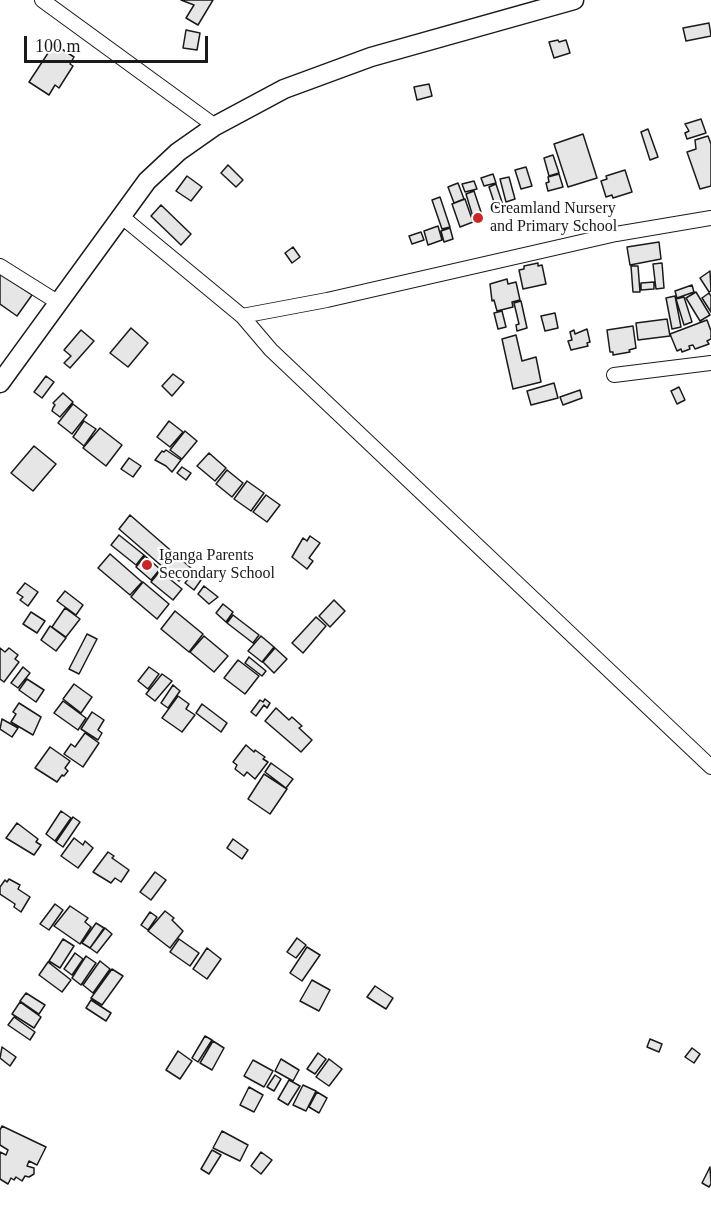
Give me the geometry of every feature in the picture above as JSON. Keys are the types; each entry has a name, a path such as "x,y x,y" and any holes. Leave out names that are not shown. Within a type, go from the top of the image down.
{"main road":[{"path":"0,383 147,181 178,152 215,126 284,89 371,57 538,5 573,0"}],"street":[{"path":"42,0 215,126"},
{"path":"121,216 242,316 271,350 711,766"},
{"path":"242,316 327,300 616,234 711,218"},
{"path":"0,266 59,303"},
{"path":"614,375 711,363"}],"building":[{"path":"181,0 213,0 198,25 186,18 194,5"},
{"path":"709,23 711,36 686,41 683,28"},
{"path":"186,30 200,33 197,50 183,48"},
{"path":"558,40 559,42 566,40 570,53 554,58 549,42"},
{"path":"54,44 74,57 70,64 73,66 59,88 55,85 49,95 29,82"},
{"path":"429,84 432,96 417,100 414,87"},
{"path":"701,119 706,133 687,139 685,133 689,131 685,124"},
{"path":"648,129 658,157 650,160 641,132"},
{"path":"583,134 597,178 568,187 554,144"},
{"path":"708,136 711,144 711,186 700,189 687,152 696,149 695,140"},
{"path":"553,155 559,173 549,176 544,158"},
{"path":"228,165 243,180 236,187 221,173"},
{"path":"526,167 532,186 521,189 515,170"},
{"path":"625,170 632,192 613,198 612,195 606,197 601,181 607,179 606,176"},
{"path":"493,174 496,183 484,186 481,178"},
{"path":"559,174 563,187 548,191 546,183 549,182 548,177"},
{"path":"187,176 202,187 191,201 176,191"},
{"path":"509,177 515,199 506,202 500,179"},
{"path":"474,181 477,189 465,192 462,184"},
{"path":"458,183 464,199 454,203 448,187"},
{"path":"496,184 503,205 496,208 489,187"},
{"path":"474,191 482,215 473,217 466,194"},
{"path":"440,197 450,227 442,229 432,200"},
{"path":"465,199 473,222 460,227 452,204"},
{"path":"161,205 191,234 181,245 151,216"},
{"path":"438,226 442,240 428,245 424,231"},
{"path":"450,228 453,239 444,242 441,231"},
{"path":"421,232 424,240 412,244 409,236"},
{"path":"659,242 661,259 630,265 627,247"},
{"path":"293,247 300,257 292,263 285,253"},
{"path":"538,263 538,266 542,265 546,284 523,289 519,270 524,269 524,266"},
{"path":"662,263 664,288 656,289 653,264"},
{"path":"631,266 638,266 640,292 633,292"},
{"path":"710,271 711,291 709,292 700,278"},
{"path":"0,273 32,295 17,316 0,304"},
{"path":"507,279 508,284 516,282 520,300 512,302 513,307 497,311 494,300 492,301 490,284"},
{"path":"654,282 654,289 641,290 641,283"},
{"path":"692,285 694,292 677,298 675,291"},
{"path":"696,292 710,315 700,321 686,298"},
{"path":"709,293 711,296 711,312 702,298"},
{"path":"675,296 681,327 672,329 666,298"},
{"path":"684,297 692,322 684,325 676,299"},
{"path":"521,301 527,328 517,331 516,325 519,324 514,303"},
{"path":"502,311 506,327 498,329 494,313"},
{"path":"555,313 558,328 545,331 541,316"},
{"path":"667,319 670,336 638,340 636,323"},
{"path":"707,320 711,331 711,339 707,341 709,344 695,349 693,345 682,352 681,349 677,351 670,334"},
{"path":"633,326 636,348 629,350 630,352 613,355 613,352 610,352 607,330"},
{"path":"131,328 148,343 128,367 110,353"},
{"path":"587,329 590,342 587,343 588,346 571,350 568,341 572,340 570,332 574,330 575,334"},
{"path":"81,330 94,341 70,368 64,363 71,356 64,350"},
{"path":"516,335 522,361 536,357 541,382 513,389 502,339"},
{"path":"173,374 184,382 172,396 162,386"},
{"path":"46,376 54,382 42,398 34,392"},
{"path":"554,383 558,398 531,405 527,391"},
{"path":"679,387 685,400 677,404 671,391"},
{"path":"580,390 582,398 563,405 560,397"},
{"path":"63,393 73,402 60,417 52,411 55,405 53,403"},
{"path":"73,404 87,415 72,434 58,423"},
{"path":"84,421 96,429 84,446 73,437"},
{"path":"169,421 183,432 170,447 157,437"},
{"path":"100,428 122,445 106,466 83,448"},
{"path":"185,431 197,441 182,459 170,450"},
{"path":"34,446 56,464 33,491 11,473"},
{"path":"166,450 181,460 172,472 155,460 162,451"},
{"path":"209,453 226,468 215,481 197,466"},
{"path":"129,458 141,466 133,477 121,469"},
{"path":"182,467 191,473 186,480 177,473"},
{"path":"227,470 243,483 232,497 216,484"},
{"path":"247,481 264,493 251,511 234,499"},
{"path":"266,495 280,505 267,522 253,512"},
{"path":"130,515 191,568 179,581 119,529"},
{"path":"119,535 144,555 136,565 111,545"},
{"path":"310,536 320,543 309,558 313,561 307,569 292,557 303,538 307,541"},
{"path":"110,554 142,582 130,595 98,568"},
{"path":"145,556 160,569 151,580 136,567"},
{"path":"160,571 182,589 173,600 151,582"},
{"path":"192,574 201,580 194,590 185,583"},
{"path":"143,582 169,604 157,619 131,597"},
{"path":"25,583 38,592 28,606 20,600 23,597 17,593"},
{"path":"204,586 218,597 209,604 198,594"},
{"path":"65,591 83,605 76,615 57,601"},
{"path":"334,600 345,611 330,627 319,616"},
{"path":"223,604 233,612 226,622 216,613"},
{"path":"65,608 80,619 66,637 52,627"},
{"path":"175,611 203,634 189,652 161,629"},
{"path":"31,612 45,621 37,633 23,624"},
{"path":"233,615 259,635 253,643 227,623"},
{"path":"316,617 326,626 303,653 292,643"},
{"path":"50,626 66,638 56,651 41,640"},
{"path":"87,634 97,639 79,674 69,669"},
{"path":"204,636 228,656 214,672 190,652"},
{"path":"261,636 274,647 262,662 248,651"},
{"path":"0,648 5,652 9,648 18,655 15,659 19,662 4,682 0,679"},
{"path":"275,648 287,659 274,673 263,662"},
{"path":"249,657 266,671 262,676 245,663"},
{"path":"238,660 259,676 245,694 224,678"},
{"path":"23,667 30,673 18,688 11,683"},
{"path":"149,667 159,674 148,689 138,681"},
{"path":"162,674 172,681 155,701 146,694"},
{"path":"27,679 44,690 36,702 19,690"},
{"path":"74,684 92,697 81,713 63,699"},
{"path":"173,685 180,691 168,708 161,703"},
{"path":"178,696 189,704 186,709 195,715 182,732 162,718"},
{"path":"265,699 270,703 267,708 264,705 256,716 251,712 260,700 263,702"},
{"path":"63,701 86,718 78,730 54,713"},
{"path":"19,703 41,717 33,735 11,722 16,714 13,712"},
{"path":"202,704 227,723 221,732 196,713"},
{"path":"276,708 289,720 292,717 302,726 299,728 312,740 301,752 265,721"},
{"path":"92,712 104,720 98,730 102,733 98,740 81,729"},
{"path":"2,719 18,728 12,737 0,729"},
{"path":"85,733 99,743 83,767 64,754 71,744 75,747"},
{"path":"246,745 265,757 263,759 268,762 255,779 247,772 244,776 235,769 237,765 233,762"},
{"path":"50,747 70,761 65,768 68,771 57,782 35,768"},
{"path":"271,763 293,779 286,788 265,772"},
{"path":"264,774 287,789 270,814 248,799"},
{"path":"61,811 71,818 55,841 46,834"},
{"path":"73,817 80,822 63,847 56,842"},
{"path":"17,823 38,839 36,842 41,845 34,855 6,838"},
{"path":"74,838 83,845 85,841 93,848 78,868 61,856"},
{"path":"233,839 248,850 242,859 227,848"},
{"path":"108,852 114,856 112,858 129,870 121,882 115,878 111,883 93,872"},
{"path":"155,872 166,880 151,900 140,892"},
{"path":"9,879 20,885 18,889 30,897 21,912 14,907 15,904 0,894 0,887 5,880 7,882"},
{"path":"55,904 63,910 49,930 40,924"},
{"path":"70,906 88,918 85,922 91,927 80,944 54,926"},
{"path":"165,911 174,918 172,920 183,931 170,948 148,931"},
{"path":"150,912 157,917 148,930 141,925"},
{"path":"96,923 104,928 90,948 82,943"},
{"path":"105,928 112,934 97,953 90,948"},
{"path":"297,938 306,945 296,958 287,952"},
{"path":"63,939 74,946 60,968 49,961"},
{"path":"179,939 199,953 190,966 170,952"},
{"path":"307,947 320,955 302,981 290,973"},
{"path":"207,948 221,959 207,979 193,969"},
{"path":"75,953 83,959 72,975 64,969"},
{"path":"86,956 96,963 81,985 72,978"},
{"path":"100,961 110,969 93,993 83,985"},
{"path":"48,962 71,980 62,992 39,975"},
{"path":"112,969 123,976 102,1005 91,998"},
{"path":"312,980 330,990 319,1011 300,1001"},
{"path":"375,986 393,998 386,1009 367,997"},
{"path":"26,993 45,1005 39,1014 20,1001"},
{"path":"91,1000 111,1013 106,1021 86,1008"},
{"path":"20,1002 41,1017 34,1028 12,1014"},
{"path":"14,1017 35,1032 30,1040 8,1025"},
{"path":"205,1036 212,1040 198,1062 192,1058"},
{"path":"650,1039 662,1044 659,1052 647,1047"},
{"path":"213,1041 224,1048 212,1070 200,1063"},
{"path":"2,1047 16,1057 10,1066 0,1058"},
{"path":"692,1048 700,1054 694,1063 685,1057"},
{"path":"178,1051 192,1061 180,1079 166,1070"},
{"path":"318,1053 326,1059 315,1074 307,1069"},
{"path":"281,1059 299,1070 293,1081 275,1071"},
{"path":"329,1059 342,1069 329,1086 316,1077"},
{"path":"253,1060 273,1071 264,1087 244,1076"},
{"path":"275,1075 281,1079 274,1091 267,1087"},
{"path":"289,1080 300,1086 288,1105 278,1099"},
{"path":"303,1085 316,1091 306,1111 293,1105"},
{"path":"249,1087 263,1095 254,1112 240,1105"},
{"path":"317,1092 327,1098 319,1113 309,1107"},
{"path":"2,1126 46,1147 37,1165 29,1161 27,1166 34,1168 34,1174 29,1177 25,1176 22,1181 16,1177 14,1180 11,1178 8,1184 0,1179 0,1152 6,1155 8,1150 0,1145"},
{"path":"222,1131 248,1145 240,1161 213,1148"},
{"path":"212,1150 221,1155 209,1174 201,1169"},
{"path":"261,1152 272,1160 261,1174 251,1166"},
{"path":"710,1167 711,1184 709,1187 702,1183"}],"place":[{"name":"Creamland Nursery and Primary School","path":"478,218"},
{"name":"Iganga Parents Secondary School","path":"147,565"}]}
